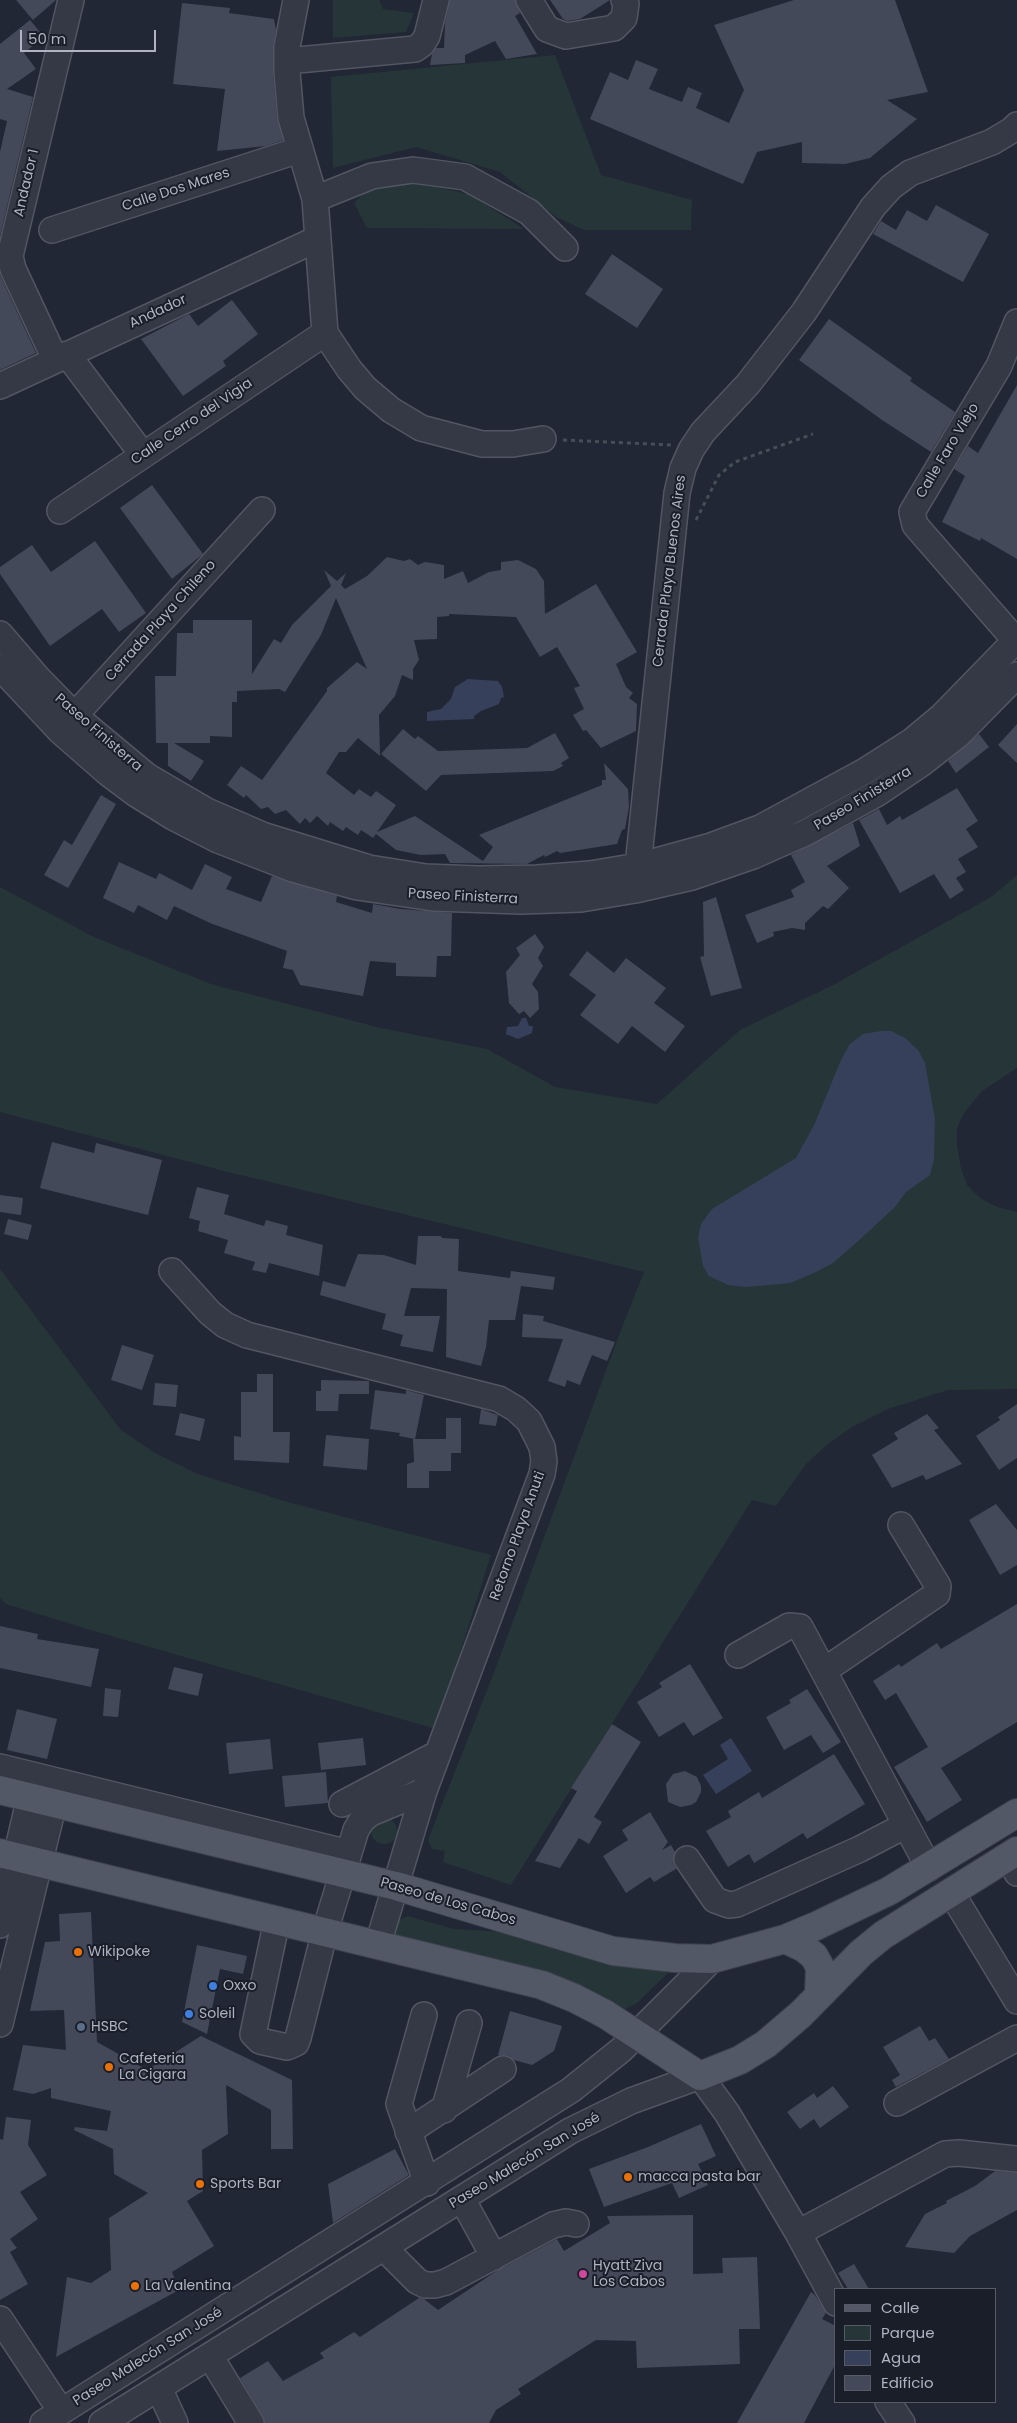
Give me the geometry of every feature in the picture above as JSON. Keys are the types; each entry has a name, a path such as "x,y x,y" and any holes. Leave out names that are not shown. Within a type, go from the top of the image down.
{"main road":[{"name":"Paseo de Los Cabos","path":"0,1790 346,1863 396,1886 613,1950 667,1957 712,1959 785,1939 889,1891 929,1868"},
{"path":"929,1868 1017,1813"},
{"path":"18,1858 542,1985 574,1998 638,2034 700,2076"},
{"name":"Paseo Malecón San José","path":"700,2076 740,2060 766,2044 801,2014 861,1953 884,1935 951,1892 1014,1860"},
{"path":"785,1939 804,1948 814,1956 820,1967 820,1994"}],"street":[{"name":"Andador 1","path":"71,0 10,256 13,269 61,356 143,455"},
{"path":"287,61 415,49 422,44 427,36 436,0"},
{"path":"529,0 547,29 566,36 614,28 624,18 626,4 624,0"},
{"path":"289,2 287,61 291,118 314,199 325,333 349,370 365,388 391,410 421,428 482,444 513,444 543,439"},
{"name":"Cerrada Playa Buenos Aires","path":"638,866 677,493 683,468 694,445 773,353 804,312 874,207 891,187 910,173 992,142 1017,125"},
{"name":"Calle Dos Mares","path":"52,230 299,150"},
{"path":"314,199 372,176 413,170 465,177 529,212 565,248"},
{"name":"Andador","path":"0,386 61,356 317,239"},
{"name":"Calle Faro Viejo","path":"1016,640 915,525 912,512 999,366 1017,322"},
{"name":"Calle Cerro del Vigia","path":"60,511 325,333"},
{"name":"Cerrada Playa Chileno","path":"67,724 262,510"},
{"name":"Paseo Finisterra","path":"0,634 36,677 67,724"},
{"name":"Paseo Finisterra","path":"141,785 265,836 369,868 426,877 508,879 590,874 638,866 711,846 760,828 865,771 912,741 942,716 1016,640"},
{"name":"Paseo Finisterra","path":"0,667 141,785 173,816 227,844 293,869 357,887 433,898 521,901 581,899 635,890 692,877 753,856 805,833 878,793 958,735 1017,675"},
{"path":"942,716 958,735"},
{"name":"Retorno Playa Anuti","path":"172,1271 210,1314 225,1325 247,1334 499,1400 516,1409 529,1421 536,1434 544,1461 542,1474 424,1791 378,1944"},
{"path":"825,1670 938,1594 938,1586 901,1524"},
{"path":"738,1655 789,1626 800,1627 825,1670 929,1868"},
{"path":"342,1804 438,1754"},
{"path":"0,1767 346,1863"},
{"path":"277,1920 253,2034 260,2041 280,2046 292,2046 298,2038 325,1931 356,1830 362,1820 383,1806 424,1791"},
{"path":"0,1926 18,1858 42,1800"},
{"path":"687,1859 715,1900 729,1905 737,1904 860,1849 906,1825"},
{"path":"2,2008 18,1858"},
{"path":"951,1892 1017,2001"},
{"name":"Paseo Malecón San José","path":"51,2419 427,2183 571,2090 596,2072 638,2034 712,1959"},
{"path":"424,2016 399,2099 400,2109 427,2183"},
{"path":"444,2110 469,2023"},
{"path":"897,2103 1017,2038"},
{"path":"408,2132 444,2110 503,2069"},
{"path":"700,2076 727,2113 798,2232 834,2299"},
{"name":"Paseo Malecón San José","path":"102,2423 570,2131 631,2101 700,2076"},
{"path":"798,2232 945,2154 959,2153 1017,2159"},
{"path":"462,2199 494,2257"},
{"path":"384,2248 417,2281 425,2285 435,2286 446,2282 558,2222 576,2224"},
{"path":"0,2319 51,2419"},
{"path":"210,2356 250,2423"},
{"path":"159,2388 175,2423"},
{"path":"889,2403 902,2423"}],"path":[{"path":"672,538 695,523 719,475 736,462 813,434"},
{"path":"543,439 694,445"}],"green space":[{"path":"333,0 379,0 383,9 414,13 406,32 333,38"},
{"path":"555,55 601,175 692,200 691,230 584,230 558,218 500,172 416,147 333,168 331,77"},
{"path":"407,181 469,194 524,229 367,228 354,203 371,186"},
{"path":"1017,875 1017,1068 982,1091 964,1113 957,1128 957,1146 961,1168 967,1185 980,1198 997,1207 1017,1212 1017,1389 948,1390 888,1409 852,1427 829,1443 806,1464 776,1506 752,1500 511,1885 443,1862 445,1851 432,1849 428,1840 493,1675 644,1272 224,1171 0,1112 0,887 94,937 211,984 381,1028 487,1049 555,1087 657,1104 740,1030 833,985 991,897"},
{"path":"0,1269 121,1430 155,1453 198,1474 291,1503 491,1555 436,1729 87,1629 6,1604 0,1598"},
{"path":"384,1818 393,1822 397,1831 393,1840 384,1844 375,1840 371,1831 375,1822"},
{"path":"408,1916 454,1929 505,1932 662,1969 668,1973 637,2003 625,2009 607,1998 584,1988 398,1941 391,1932 392,1923"}],"water":[{"path":"468,679 498,681 502,687 504,697 501,698 499,704 481,711 474,716 474,719 427,721 427,712 441,709 451,699 455,687"},
{"path":"522,1018 526,1018 529,1026 533,1026 532,1033 518,1039 506,1034 507,1027 518,1026"},
{"path":"891,1031 905,1038 918,1050 925,1063 935,1119 934,1159 930,1175 906,1192 895,1207 833,1263 816,1272 790,1283 746,1287 728,1285 709,1276 703,1266 698,1237 701,1224 712,1209 796,1158 815,1123 841,1060 850,1044 863,1034"},
{"path":"731,1738 752,1771 716,1794 703,1775 728,1759 720,1745"}],"building":[{"path":"16,0 56,0 33,20"},
{"path":"450,0 515,0 520,13 515,16 537,54 506,59 495,41 465,55 465,63 430,65 432,54 436,48 444,48 445,23"},
{"path":"550,0 610,0 580,19 567,21 563,19"},
{"path":"794,0 895,0 928,92 887,100 917,119 870,158 845,164 802,163 802,142 757,152 743,184 590,119 610,72 628,80 636,60 658,69 649,89 682,102 688,87 702,93 696,108 729,123 744,90 714,25"},
{"path":"182,3 230,8 229,13 274,19 276,30 273,47 273,73 277,119 283,140 266,146 217,151 225,89 173,84"},
{"path":"30,20 44,37 24,53 36,69 7,89 33,97 0,236 0,152 7,121 0,119 0,44"},
{"path":"936,205 989,234 963,282 873,234 881,221 896,230 907,210 927,221"},
{"path":"612,254 663,289 637,328 585,294"},
{"path":"0,275 36,353 0,370"},
{"path":"232,300 258,334 223,361 226,366 183,396 141,339 189,314 198,326"},
{"path":"829,319 912,378 910,381 955,412 931,452 882,420 799,360"},
{"path":"1017,385 1017,559 981,538 980,541 942,522 965,476 954,469 968,446 978,453"},
{"path":"152,485 203,554 172,579 120,508"},
{"path":"95,541 146,613 119,632 102,609 50,646 0,574 0,567 32,545 51,572"},
{"path":"387,557 404,561 410,559 418,565 425,562 444,565 444,579 463,571 468,583 489,572 501,570 501,562 518,560 536,569 544,581 545,614 596,584 637,652 616,664 626,687 633,693 629,698 637,704 636,731 601,748 586,730 583,731 573,715 584,709 574,688 580,686 557,647 540,657 516,617 449,614 449,616 437,617 437,639 414,640 419,660 413,669 413,680 402,675 395,696 379,715 380,756 358,738 346,752 339,752 326,773 354,795 359,789 371,797 376,791 396,805 377,832 415,816 483,861 493,847 479,835 602,785 602,780 606,780 604,763 628,789 629,807 625,829 622,830 617,844 560,853 557,851 527,864 450,863 445,854 421,855 396,850 376,834 373,838 361,830 358,835 346,827 343,831 330,822 328,826 317,816 310,823 305,818 300,824 286,810 275,814 268,807 261,809 246,795 244,798 227,785 241,766 262,780 327,691 327,688 357,662 367,669 336,598 321,635 285,692 279,689 237,691 237,702 232,702 232,737 210,736 210,743 174,743 204,761 191,781 168,766 168,743 156,743 155,676 176,676 177,633 193,633 193,620 252,620 252,674 274,639 281,643 292,625 331,586 324,570 337,581 346,573 341,585 345,589 367,576"},
{"path":"1017,724 1017,763 998,745"},
{"path":"403,729 415,739 418,736 438,751 527,748 555,733 569,758 561,763 563,766 553,771 441,775 426,791 381,754"},
{"path":"979,734 989,747 956,773 948,761"},
{"path":"957,788 978,821 966,829 978,847 958,859 966,872 956,878 964,890 950,899 934,874 900,893 859,820 879,809 887,825 900,816 902,820"},
{"path":"101,795 116,804 68,888 44,875 64,840 72,845"},
{"path":"853,823 860,846 827,866 849,888 828,909 823,906 805,923 805,930 792,928 773,932 774,936 757,943 745,915 794,897 791,890 805,882 791,855"},
{"path":"119,862 156,879 159,873 192,890 205,864 232,877 226,889 261,902 272,876 337,896 336,902 372,913 373,904 401,909 452,913 451,956 437,956 436,977 396,976 396,963 370,961 363,996 300,985 293,970 283,968 287,951 210,923 174,906 167,920 138,905 134,913 103,898"},
{"path":"716,897 742,988 711,996 700,957 704,956 703,902"},
{"path":"535,934 544,947 538,958 543,966 532,984 538,992 539,1009 530,1018 524,1011 519,1014 509,1003 506,972 520,955 516,948"},
{"path":"587,951 614,973 626,958 666,988 654,1003 685,1026 665,1052 632,1026 618,1044 580,1015 596,995 569,975"},
{"path":"52,1142 94,1153 96,1143 162,1160 148,1215 40,1188"},
{"path":"197,1187 229,1195 224,1214 264,1226 266,1220 288,1226 286,1235 323,1245 319,1276 269,1263 266,1273 252,1270 255,1262 224,1253 228,1240 198,1231 200,1221 189,1218"},
{"path":"0,1195 23,1198 21,1215 0,1212"},
{"path":"8,1219 32,1225 28,1240 4,1234"},
{"path":"418,1236 441,1236 442,1238 459,1239 458,1271 510,1278 511,1271 555,1277 553,1290 521,1286 515,1320 489,1320 486,1347 481,1366 446,1357 447,1289 411,1288 404,1316 440,1316 433,1352 400,1346 403,1335 382,1329 386,1314 320,1295 323,1281 345,1287 358,1254 384,1255 416,1265"},
{"path":"523,1314 544,1316 543,1321 615,1342 607,1361 592,1355 580,1385 567,1380 565,1387 548,1381 563,1339 522,1337"},
{"path":"122,1345 154,1355 142,1390 111,1380"},
{"path":"257,1374 273,1374 273,1432 290,1432 289,1463 234,1460 234,1436 241,1437 241,1392 257,1392"},
{"path":"321,1380 369,1381 369,1394 339,1394 338,1411 316,1411 316,1391 321,1391"},
{"path":"155,1383 178,1385 176,1407 153,1405"},
{"path":"375,1390 406,1394 406,1390 424,1395 415,1439 399,1436 400,1433 370,1429"},
{"path":"1017,1404 1017,1458 999,1470 976,1436 1000,1420 998,1417"},
{"path":"481,1409 498,1415 496,1426 479,1424"},
{"path":"180,1413 205,1419 200,1441 175,1435"},
{"path":"927,1414 939,1428 934,1430 962,1464 926,1480 923,1475 892,1488 872,1455 898,1439 894,1433"},
{"path":"446,1418 461,1418 461,1453 451,1453 451,1471 429,1471 429,1488 407,1488 407,1464 414,1462 413,1439 446,1439"},
{"path":"326,1435 369,1439 367,1470 323,1466"},
{"path":"996,1504 1017,1530 1017,1565 1000,1575 969,1520"},
{"path":"1017,1604 1017,1722 941,1768 962,1800 927,1822 894,1767 928,1747 896,1693 885,1700 873,1681 899,1664 901,1667 937,1643 941,1649"},
{"path":"0,1626 38,1634 37,1639 99,1649 91,1687 0,1668"},
{"path":"690,1664 723,1718 693,1736 684,1722 659,1737 637,1702 662,1687 659,1683"},
{"path":"174,1667 203,1674 198,1696 168,1689"},
{"path":"105,1688 121,1690 118,1717 103,1716"},
{"path":"807,1689 841,1742 823,1753 811,1735 784,1750 766,1717 791,1703 789,1700"},
{"path":"17,1709 57,1719 47,1759 7,1750"},
{"path":"612,1724 641,1742 594,1817 602,1822 589,1844 579,1838 560,1868 535,1861 577,1791 571,1788"},
{"path":"363,1738 366,1765 321,1770 318,1743"},
{"path":"270,1739 273,1769 229,1774 226,1743"},
{"path":"834,1754 865,1804 807,1839 803,1833 754,1863 749,1854 728,1867 706,1831 731,1817 728,1811 759,1792 762,1798"},
{"path":"685,1771 697,1777 701,1786 701,1792 696,1802 680,1807 668,1802 666,1784 673,1774"},
{"path":"326,1772 328,1803 285,1807 282,1776"},
{"path":"650,1812 668,1842 662,1850 671,1845 675,1852 673,1861 676,1869 654,1882 650,1877 626,1893 603,1856 628,1840 622,1830"},
{"path":"91,1912 97,2042 147,2070 201,2036 292,2080 293,2149 271,2149 271,2110 226,2085 228,2134 202,2150 203,2191 187,2201 214,2246 172,2272 179,2290 56,2357 67,2277 91,2283 111,2270 109,2218 148,2193 114,2174 113,2149 74,2130 75,2127 107,2131 111,2111 51,2098 51,2088 33,2094 13,2090 23,2045 66,2050 64,2010 30,2011 45,1942 60,1941 59,1914"},
{"path":"197,1945 247,1956 243,1974 220,1969 207,2034 182,2022"},
{"path":"510,2011 562,2026 554,2051 532,2065 514,2060 509,2056 498,2055"},
{"path":"920,2026 929,2041 935,2038 949,2059 896,2087 892,2080 900,2075 883,2047"},
{"path":"833,2086 849,2107 820,2128 814,2119 800,2129 787,2112 814,2093 817,2098"},
{"path":"6,2117 31,2120 28,2145 47,2175 20,2192 38,2219 10,2239 17,2248 10,2252 28,2284 0,2300 0,2139 3,2140"},
{"path":"701,2124 716,2156 698,2164 708,2185 679,2198 672,2183 604,2207 589,2169 648,2147"},
{"path":"395,2149 409,2175 333,2223 328,2184"},
{"path":"995,2171 1017,2173 1017,2210 970,2236 954,2253 905,2247 925,2214 975,2186"},
{"path":"693,2215 693,2274 723,2273 722,2258 757,2257 760,2329 739,2329 740,2364 637,2368 636,2341 596,2340 518,2389 521,2394 496,2410 489,2423 265,2423 263,2416 240,2378 268,2361 283,2381 324,2358 320,2353 354,2332 360,2337 419,2298 424,2299 438,2310 498,2270 557,2239 564,2251 610,2223 607,2216"},
{"path":"854,2264 868,2288 847,2288 838,2273"},
{"path":"811,2292 815,2295 826,2313 822,2319 834,2325 834,2367 804,2423 737,2423"}],"place":[{"name":"Wikipoke","path":"78,1952"},
{"name":"Oxxo","path":"213,1986"},
{"name":"Soleil","path":"189,2014"},
{"name":"HSBC","path":"81,2027"},
{"name":"Cafeteria La Cigara","path":"109,2067"},
{"name":"macca pasta bar","path":"628,2177"},
{"name":"Sports Bar","path":"200,2184"},
{"name":"Hyatt Ziva Los Cabos","path":"583,2274"},
{"name":"La Valentina","path":"135,2286"}]}
